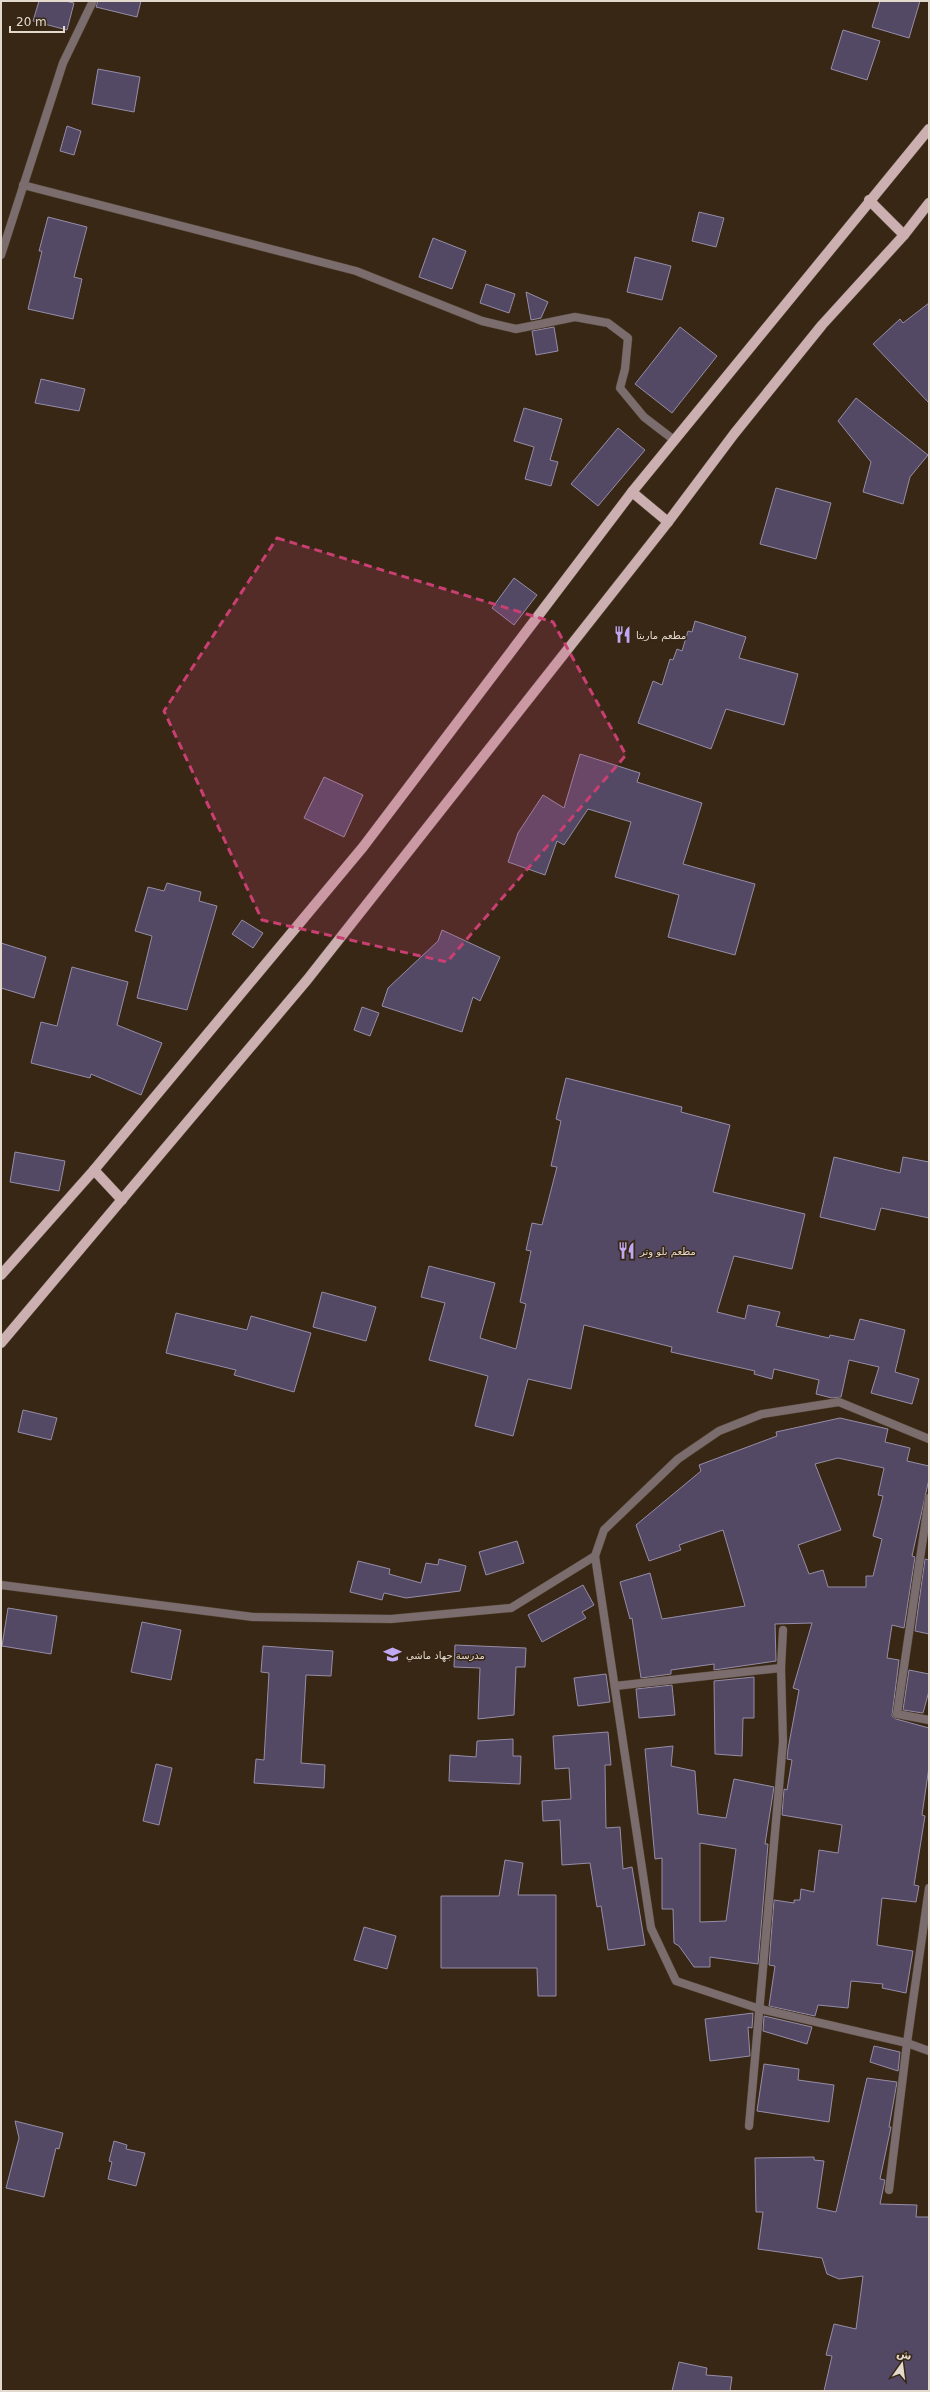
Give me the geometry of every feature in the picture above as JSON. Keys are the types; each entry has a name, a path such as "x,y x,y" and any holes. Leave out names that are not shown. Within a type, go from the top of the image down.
{"main road":[{"path":"1,1275 94,1170 363,847 632,492 869,200 929,129"},
{"path":"869,200 904,235"},
{"path":"1,1343 307,980 668,522 734,434 822,325 904,235 929,202"},
{"path":"632,492 668,522"},
{"path":"94,1170 122,1200"}],"street":[{"path":"1,254 63,62 93,1"},
{"path":"23,185 356,271 482,321 502,326 516,329 576,317 608,323 628,338 625,369 620,388 644,417 674,440"},
{"path":"929,1439 839,1402 762,1414 719,1431 678,1459 604,1530 595,1556 651,1928 676,1981 760,2009 907,2043 929,2051"},
{"path":"929,1498 897,1714 929,1720"},
{"path":"1,1585 253,1617 391,1619 511,1608 595,1556"},
{"path":"749,2126 783,1742 781,1668 784,1630"},
{"path":"615,1686 781,1668"},
{"path":"889,2190 907,2043 929,1888"}],"highlighted area":[{"path":"277,538 553,622 626,755 447,962 262,920 164,711"}],"building":[{"path":"39,1 65,1 74,3 67,30 33,21"},
{"path":"98,1 141,1 137,17 96,7"},
{"path":"880,1 920,1 909,38 872,27"},
{"path":"843,30 880,41 867,80 831,69"},
{"path":"98,69 140,77 134,112 92,104"},
{"path":"67,126 81,131 74,155 60,151"},
{"path":"699,212 724,218 716,247 692,241"},
{"path":"48,217 87,227 74,277 82,279 73,319 28,309 42,251 39,251"},
{"path":"433,238 466,251 452,289 419,277"},
{"path":"635,257 671,266 662,300 627,292"},
{"path":"486,284 515,294 509,313 480,303"},
{"path":"526,292 548,302 541,318 531,320"},
{"path":"929,303 929,403 873,344 900,319 903,323"},
{"path":"554,327 558,351 536,355 532,331"},
{"path":"680,327 717,356 672,413 635,384"},
{"path":"41,379 85,389 79,411 35,403"},
{"path":"856,398 928,455 910,477 903,504 863,492 871,462 838,421"},
{"path":"524,408 562,419 550,460 558,462 551,486 525,479 534,447 514,441"},
{"path":"618,428 645,450 598,506 571,484"},
{"path":"776,488 831,503 816,559 760,544"},
{"path":"514,578 537,595 514,625 492,608"},
{"path":"695,621 746,637 739,658 798,674 784,725 726,709 711,749 638,723 653,681 662,685 670,659 673,660 677,649 682,651 688,631 692,632"},
{"path":"580,754 640,773 637,782 702,803 683,864 755,884 735,955 668,937 679,895 615,877 631,822 588,809 564,845 557,841 545,875 508,862 518,833 543,795 564,808"},
{"path":"324,777 363,795 344,837 304,818"},
{"path":"167,883 201,892 199,901 217,906 187,1010 137,998 152,936 135,931 148,887 164,891"},
{"path":"242,920 263,933 253,948 232,934"},
{"path":"442,930 500,957 480,1001 473,997 462,1032 382,1006 388,988 438,941"},
{"path":"1,943 46,957 34,998 1,988"},
{"path":"72,967 128,982 117,1025 162,1043 141,1095 91,1074 90,1078 31,1063 41,1022 57,1026"},
{"path":"362,1007 379,1013 370,1036 354,1030"},
{"path":"566,1078 682,1107 681,1112 730,1125 713,1192 805,1214 792,1269 734,1256 717,1312 745,1319 748,1305 780,1312 776,1326 829,1338 830,1335 854,1340 860,1319 905,1330 895,1372 919,1379 912,1404 871,1393 879,1367 849,1360 841,1397 832,1398 816,1394 819,1380 774,1369 772,1379 754,1374 755,1371 671,1352 672,1347 584,1325 571,1389 528,1379 513,1436 475,1426 488,1376 429,1360 445,1303 421,1297 429,1266 495,1283 480,1338 516,1349 526,1304 520,1302 531,1251 526,1250 532,1223 542,1225 557,1167 551,1166 561,1121 556,1119"},
{"path":"15,1152 65,1161 59,1191 10,1182"},
{"path":"834,1157 900,1173 903,1157 929,1162 929,1218 881,1208 875,1230 820,1217"},
{"path":"322,1292 376,1307 366,1341 313,1327"},
{"path":"176,1313 247,1330 251,1316 311,1333 294,1392 234,1375 236,1370 166,1353"},
{"path":"23,1410 57,1418 51,1440 18,1432"},
{"path":"840,1418 888,1429 885,1442 910,1448 907,1461 929,1466 929,1479 912,1556 915,1557 904,1628 892,1625 887,1658 899,1660 892,1716 896,1719 929,1728 929,1767 922,1815 925,1816 914,1885 919,1886 916,1902 882,1898 877,1945 913,1951 906,1993 882,1988 883,1984 851,1981 848,2008 818,2005 815,2016 769,2006 775,1966 769,1965 774,1900 794,1903 794,1900 800,1900 801,1889 814,1892 819,1850 838,1853 842,1825 782,1815 784,1789 787,1790 792,1760 787,1759 788,1749 799,1690 793,1688 812,1623 775,1624 776,1661 714,1670 714,1664 671,1670 671,1674 641,1678 632,1618 630,1619 620,1582 650,1573 662,1619 745,1606 723,1530 679,1545 681,1550 649,1561 636,1525 701,1471 699,1465 777,1436 776,1432","holes":["838,1458 884,1468 878,1495 883,1496 873,1536 882,1539 873,1576 866,1576 866,1587 828,1587 823,1570 809,1574 798,1545 841,1530 815,1464"]},
{"path":"517,1541 524,1563 486,1575 479,1552"},
{"path":"439,1559 466,1566 460,1591 406,1598 384,1593 382,1600 350,1592 358,1561 390,1569 389,1574 421,1583 426,1563 438,1565"},
{"path":"925,1559 929,1560 929,1634 915,1631"},
{"path":"583,1585 594,1605 582,1612 586,1618 542,1642 528,1615"},
{"path":"8,1608 57,1616 51,1654 2,1646"},
{"path":"142,1622 181,1630 171,1680 131,1672"},
{"path":"455,1645 526,1648 525,1667 516,1667 514,1715 478,1719 480,1668 454,1667"},
{"path":"263,1646 333,1651 331,1676 306,1675 301,1763 325,1765 324,1788 254,1783 256,1759 264,1760 269,1673 261,1672"},
{"path":"909,1670 929,1674 929,1691 923,1713 903,1710"},
{"path":"606,1674 610,1702 578,1706 574,1678"},
{"path":"754,1677 754,1718 743,1718 742,1756 715,1754 714,1681"},
{"path":"672,1685 675,1715 639,1718 636,1689"},
{"path":"608,1732 611,1765 605,1765 606,1828 620,1827 623,1869 632,1867 645,1945 608,1950 601,1906 597,1907 590,1863 562,1865 560,1820 543,1821 542,1801 571,1799 569,1768 555,1769 553,1736"},
{"path":"513,1739 513,1756 521,1756 520,1784 449,1781 450,1755 476,1757 477,1741"},
{"path":"673,1746 671,1766 695,1771 698,1814 726,1818 734,1779 774,1787 765,1844 768,1844 758,1964 710,1957 710,1967 694,1967 679,1946 674,1943 673,1909 662,1909 662,1858 655,1859 645,1749","holes":["700,1843 736,1849 726,1921 700,1922"]},
{"path":"156,1764 172,1768 159,1825 143,1821"},
{"path":"505,1860 523,1863 518,1895 556,1895 556,1996 538,1996 537,1968 441,1968 441,1896 499,1896"},
{"path":"364,1927 396,1936 387,1969 354,1960"},
{"path":"753,2013 752,2028 748,2027 750,2056 710,2061 705,2019"},
{"path":"764,2016 812,2027 807,2044 763,2031"},
{"path":"874,2046 900,2052 898,2071 870,2062"},
{"path":"764,2064 799,2069 798,2080 834,2085 829,2122 757,2111"},
{"path":"867,2078 897,2082 889,2127 891,2127 880,2179 885,2180 880,2204 917,2205 916,2217 929,2217 929,2391 824,2391 832,2356 826,2355 834,2324 856,2329 863,2276 839,2279 827,2274 822,2258 758,2249 763,2212 756,2212 755,2158 814,2157 814,2160 824,2161 817,2208 836,2212"},
{"path":"15,2121 63,2133 59,2149 56,2148 44,2197 6,2188 19,2138"},
{"path":"114,2141 127,2145 126,2149 145,2153 136,2186 108,2179 112,2162 109,2161"},
{"path":"679,2362 707,2368 706,2375 732,2377 730,2391 672,2391"}],"place":[{"name":"مطعم ماريتا","path":"623,635"},
{"name":"مطعم بلو وتر","path":"627,1251"},
{"name":"مدرسة جهاد ماشي","path":"393,1655"}]}
